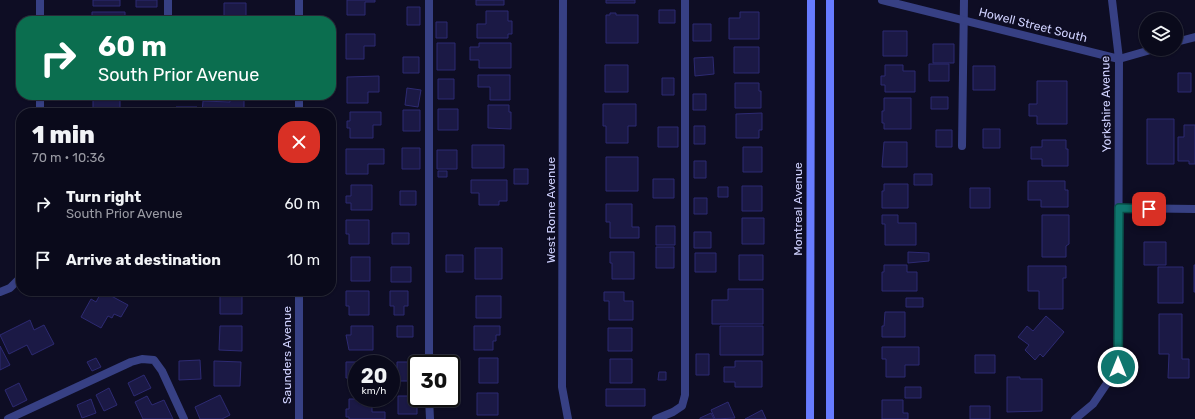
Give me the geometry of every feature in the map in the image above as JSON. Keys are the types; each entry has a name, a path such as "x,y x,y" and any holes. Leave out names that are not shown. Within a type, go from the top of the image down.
{"street":[{"path":"40,0 40,16"},
{"path":"168,0 168,16"},
{"path":"299,0 299,16"},
{"path":"428,0 429,355"},
{"name":"West Rome Avenue","path":"563,0 562,387 568,419"},
{"path":"656,419 673,412 682,406 684,395 685,0"},
{"name":"Montreal Avenue","path":"810,419 811,0"},
{"path":"830,0 830,419"},
{"name":"Howell Street South","path":"882,0 1119,60"},
{"path":"962,146 964,0"},
{"name":"Yorkshire Avenue","path":"1075,419 1093,404 1118,367 1119,60 1112,0"},
{"path":"1183,40 1195,37"},
{"path":"1119,60 1139,54"},
{"path":"1119,208 1195,209"},
{"path":"0,292 10,288 16,282"},
{"name":"Saunders Avenue","path":"299,296 299,419"},
{"path":"8,419 131,362 142,359 154,360 162,371 184,419"},
{"path":"430,407 430,419"}],"building":[{"path":"93,0 120,0 120,6 93,6"},
{"path":"136,0 157,0 157,7 136,7"},
{"path":"347,0 375,0 375,2 365,2 365,15 347,15"},
{"path":"476,0 504,0 504,5 476,5"},
{"path":"606,0 635,0 635,3 606,3"},
{"path":"224,3 246,3 246,16 224,16"},
{"path":"407,7 420,7 420,25 407,25"},
{"path":"659,10 675,10 675,23 659,23"},
{"path":"486,11 508,11 508,21 512,21 512,34 508,34 508,38 477,38 477,24 486,24"},
{"path":"92,12 125,12 125,16 92,16"},
{"path":"740,12 759,12 759,39 729,39 729,18 740,18"},
{"path":"610,13 616,13 616,15 638,15 638,43 606,43 606,15 610,15"},
{"path":"436,22 447,22 447,38 436,38"},
{"path":"693,24 711,24 711,41 693,41"},
{"path":"883,31 907,31 907,56 883,56"},
{"path":"346,34 375,34 375,46 364,46 364,59 346,59"},
{"path":"437,43 455,43 455,70 437,70"},
{"path":"479,43 511,43 511,68 479,68 479,60 470,60 470,47 479,47"},
{"path":"933,44 954,44 954,63 933,63"},
{"path":"734,47 759,47 759,73 734,73"},
{"path":"403,57 419,57 419,73 403,73"},
{"path":"713,57 714,74 695,76 694,58"},
{"path":"929,64 949,64 949,81 929,81"},
{"path":"605,65 628,65 628,92 605,92"},
{"path":"885,65 903,65 903,71 915,71 915,92 885,92 885,85 881,85 881,76 885,76"},
{"path":"973,66 995,66 995,90 973,90"},
{"path":"1178,73 1191,73 1191,92 1178,92"},
{"path":"478,75 510,75 510,100 490,100 490,87 478,87"},
{"path":"379,76 379,92 368,92 368,103 347,103 347,77"},
{"path":"662,78 674,78 674,95 662,95"},
{"path":"438,79 454,79 454,99 438,99"},
{"path":"1037,81 1067,81 1067,124 1037,124 1037,116 1029,116 1029,104 1037,104"},
{"path":"735,83 759,83 759,91 761,91 761,108 735,108"},
{"path":"407,88 421,90 418,107 405,105"},
{"path":"693,94 706,94 706,110 693,110"},
{"path":"931,97 948,97 948,109 931,109"},
{"path":"884,98 911,98 911,129 884,129 884,123 882,123 882,111 884,111"},
{"path":"93,100 120,100 120,108 93,108"},
{"path":"230,100 244,100 244,108 202,108 203,101 230,102"},
{"path":"603,104 636,104 636,126 628,126 628,143 606,143 606,126 603,126"},
{"path":"488,105 509,105 509,112 511,112 511,129 488,128"},
{"path":"176,107 197,107 197,108"},
{"path":"438,109 458,109 458,130 438,130"},
{"path":"403,110 420,110 420,131 403,131"},
{"path":"350,112 381,112 381,125 373,125 373,138 350,138 350,128 347,128 347,121 350,121"},
{"path":"762,113 762,130 759,130 759,138 736,138 736,114"},
{"path":"1147,119 1174,119 1174,164 1147,164"},
{"path":"1184,125 1195,125 1195,164 1189,164 1189,161 1178,161 1178,137 1184,137"},
{"path":"694,126 705,126 705,144 694,144"},
{"path":"658,127 678,127 678,147 658,147"},
{"path":"983,129 1000,129 1000,148 983,148"},
{"path":"936,130 952,130 952,147 936,147"},
{"path":"1042,140 1066,140 1066,149 1068,149 1068,166 1042,166 1042,159 1031,159 1031,147 1042,147"},
{"path":"884,142 907,142 907,167 882,167"},
{"path":"472,145 504,145 504,168 472,168"},
{"path":"743,147 762,147 762,172 743,172"},
{"path":"402,148 420,148 420,169 402,169"},
{"path":"346,149 384,149 384,164 368,164 368,174 346,174"},
{"path":"437,150 457,150 457,169 437,169"},
{"path":"606,157 638,157 638,191 606,191"},
{"path":"694,161 706,161 706,178 694,178"},
{"path":"514,169 528,169 528,184 514,184"},
{"path":"438,171 447,171 447,177 438,177"},
{"path":"914,174 932,174 932,185 914,185"},
{"path":"653,179 674,179 674,198 653,198"},
{"path":"471,180 507,180 507,201 499,201 499,205 479,205 479,193 471,193"},
{"path":"1028,181 1065,181 1065,190 1068,190 1068,207 1041,207 1041,200 1028,200"},
{"path":"884,184 908,184 908,208 882,208 882,191 884,191"},
{"path":"351,185 372,185 372,210 351,210 351,203 346,203 346,196 351,196"},
{"path":"742,186 762,186 762,211 742,211"},
{"path":"718,187 728,187 728,197 718,197"},
{"path":"970,188 990,188 990,208 970,208"},
{"path":"400,191 416,191 416,205 400,205"},
{"path":"694,198 707,198 707,214 694,214"},
{"path":"606,204 632,204 632,227 639,227 639,238 610,238 610,222 606,222"},
{"path":"882,215 898,215 898,223 916,223 916,245 885,245 885,224 882,224"},
{"path":"1042,215 1069,215 1069,244 1066,246 1066,257 1042,257"},
{"path":"742,218 764,218 764,244 742,244"},
{"path":"346,220 369,220 369,244 349,244 349,234 346,234"},
{"path":"656,226 675,226 675,245 656,245"},
{"path":"694,232 711,232 711,248 694,248"},
{"path":"392,233 409,233 409,244 392,244"},
{"path":"1144,242 1166,242 1166,265 1144,265"},
{"path":"656,247 674,247 674,268 656,268"},
{"path":"475,248 502,248 502,279 475,279"},
{"path":"610,252 634,252 634,279 612,279"},
{"path":"908,252 929,253 929,261 908,263"},
{"path":"695,253 716,253 716,272 695,272"},
{"path":"446,255 463,255 463,272 446,272"},
{"path":"739,255 763,255 763,280 739,280"},
{"path":"351,257 370,257 370,281 351,281"},
{"path":"884,265 907,265 907,272 917,272 917,291 882,291 882,272 884,272"},
{"path":"1195,265 1195,292 1194,292"},
{"path":"1028,266 1066,266 1066,278 1063,278 1063,309 1039,309 1039,291 1028,291"},
{"path":"391,267 411,267 411,282 391,282"},
{"path":"1158,267 1183,267 1183,303 1158,303"},
{"path":"728,289 763,289 763,324 712,324 712,300 728,300"},
{"path":"346,291 369,291 369,315 349,315 349,306 346,306"},
{"path":"390,291 408,291 408,306 404,306 404,315 394,315 394,306 390,306"},
{"path":"604,292 624,292 624,301 633,301 633,320 609,320 609,301 604,301"},
{"path":"99,296 111,296 128,305 121,317 114,314 112,318 108,316 101,328 81,317 91,299 96,302"},
{"path":"220,296 242,296 242,314 220,314"},
{"path":"476,296 501,296 501,318 476,318"},
{"path":"906,298 923,298 923,307 906,307"},
{"path":"885,312 905,312 905,337 882,337 882,326 884,326"},
{"path":"1159,314 1182,314 1182,359 1189,359 1189,378 1168,378 1169,354 1159,354"},
{"path":"1046,316 1064,332 1043,357 1040,354 1035,360 1025,350 1029,345 1018,337 1027,326 1033,331"},
{"path":"30,320 34,330 44,325 54,344 32,355 27,345 9,354 0,335"},
{"path":"220,326 242,326 242,351 219,350"},
{"path":"351,326 373,326 373,350 349,350 346,335 351,335"},
{"path":"397,326 413,326 413,337 397,337"},
{"path":"474,326 500,326 500,335 496,335 496,341 493,341 493,350 474,350"},
{"path":"720,326 763,326 763,355 720,355"},
{"path":"608,328 632,328 632,351 608,351"},
{"path":"0,346 10,365 0,370"},
{"path":"882,347 919,347 919,365 905,365 905,377 886,377 886,359 882,359"},
{"path":"696,354 709,354 709,375 696,375"},
{"path":"975,355 995,355 995,373 975,373"},
{"path":"96,358 101,367 92,371 87,362"},
{"path":"479,358 498,358 498,383 479,383"},
{"path":"610,359 632,359 632,383 610,383"},
{"path":"200,360 201,379 179,380 179,361"},
{"path":"214,361 241,362 240,386 214,386"},
{"path":"735,361 762,361 762,387 735,387 735,382 724,382 724,367 735,367"},
{"path":"346,362 348,362 348,378 346,378"},
{"path":"400,362 408,362 408,381 400,381"},
{"path":"659,372 666,372 666,380 658,380"},
{"path":"144,375 151,388 134,396 128,383"},
{"path":"1007,377 1020,377 1020,379 1042,379 1042,411 1007,412"},
{"path":"19,383 27,400 13,407 5,390"},
{"path":"905,387 921,387 921,398 905,398"},
{"path":"109,388 117,405 104,411 96,395"},
{"path":"606,389 645,389 645,406 606,406"},
{"path":"477,393 498,393 498,415 477,415"},
{"path":"220,395 230,415 222,419 200,419 195,407"},
{"path":"147,396 152,405 164,400 173,419 143,419 135,402"},
{"path":"400,396 408,396 408,407 417,407 417,414 398,414 398,407 400,407"},
{"path":"91,399 96,413 82,418 77,405"},
{"path":"882,400 903,400 903,413 908,413 908,419 882,419"},
{"path":"728,402 735,418 715,419 711,410"},
{"path":"970,406 990,406 990,419 970,419"},
{"path":"349,407 372,407 372,412 385,412 385,419 349,419 349,417 346,417 346,409 349,409"},
{"path":"762,410 766,419 745,419"},
{"path":"711,413 714,419 700,419 700,418"}],"route":[{"path":"1118,367 1119,208 1149,209"}]}
